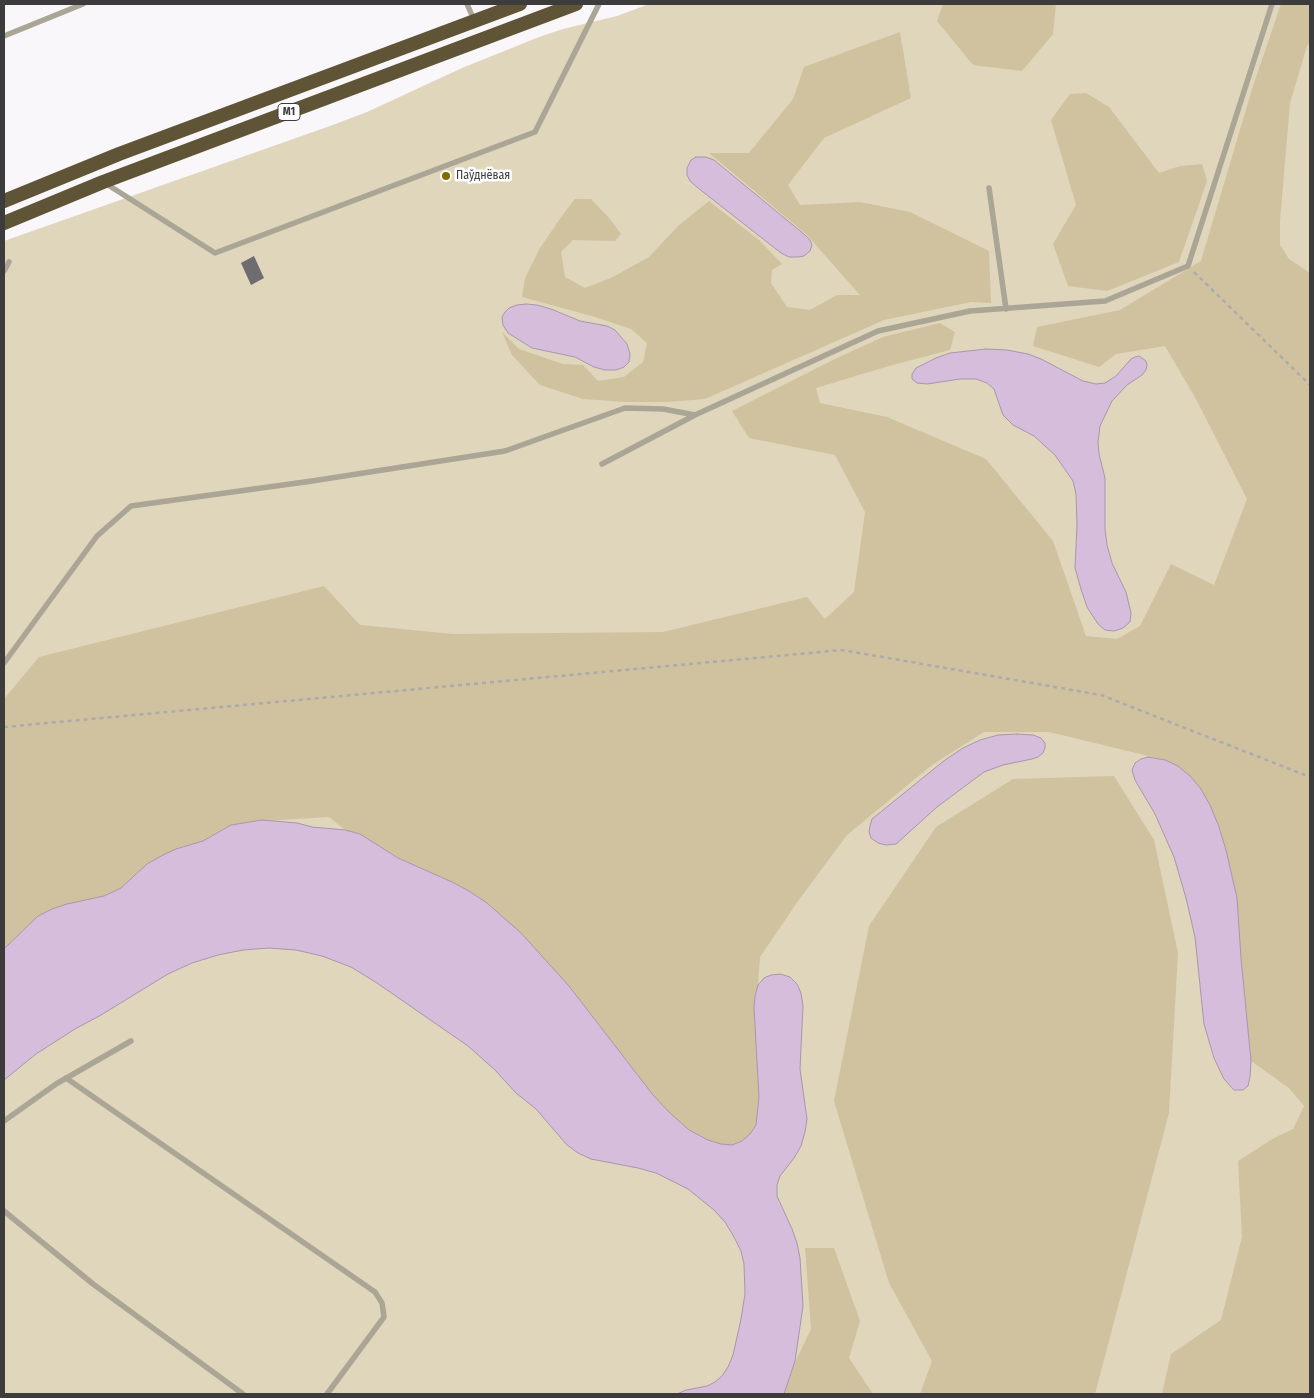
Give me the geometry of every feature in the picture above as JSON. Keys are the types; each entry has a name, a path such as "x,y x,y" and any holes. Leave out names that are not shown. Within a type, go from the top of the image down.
{"highway":[{"name":"М1","path":"4,201 119,154 520,4"},
{"name":"М1","path":"4,223 103,182 576,4"}],"lane":[{"path":"4,36 83,4"},
{"path":"467,4 474,21"},
{"path":"103,182 215,253 535,132 599,4"},
{"path":"602,464 695,415 878,331 970,311 1105,301 1188,266 1272,4"},
{"path":"989,188 1006,308"},
{"path":"4,271 9,262"},
{"path":"4,663 97,536 131,506 312,481 505,451 625,408 663,409 695,415"},
{"path":"4,1121 56,1084 131,1041"},
{"path":"66,1078 375,1292 382,1302 384,1317 327,1394"},
{"path":"4,1211 93,1284 244,1394"}],"path":[{"path":"1188,266 1310,385"},
{"path":"4,727 842,650 1102,695 1310,777"}],"shaded area":[{"path":"649,4 1310,4 1310,1394 4,1394 4,241 367,112 462,68 539,37 617,16"},
{"path":"943,4 1056,4 1053,34 1022,71 973,65 937,21"},
{"path":"1281,4 1310,4 1310,42 1307,46 1290,103 1280,221 1280,245 1289,259 1310,273 1310,1394 1162,1394 1171,1354 1221,1320 1242,1237 1238,1161 1274,1138 1293,1129 1304,1106 1289,1088 1251,1061 1237,898 1226,850 1210,805 1201,789 1190,776 1165,760 1049,732 984,732 932,765 847,835 798,901 760,957 754,1008 759,1097 756,1125 742,1141 732,1145 721,1145 708,1140 689,1130 669,1112 653,1095 569,986 521,934 487,903 452,882 398,858 360,834 345,830 329,817 247,822 203,841 176,849 147,864 121,888 104,896 52,909 38,916 4,949 4,699 39,657 324,586 360,625 453,634 663,632 807,597 825,619 854,592 865,512 835,455 749,438 732,411 883,337 940,323 955,332 950,350 816,388 820,403 887,417 986,459 1053,541 1086,636 1117,639 1140,626 1171,564 1214,585 1247,499 1196,399 1165,346 1116,354 1099,367 1033,346 1037,327 1120,310 1201,261 1253,86"},
{"path":"900,32 911,98 824,138 788,185 800,205 860,202 910,212 989,251 991,303 971,302 884,320 705,399 667,402 626,402 583,399 540,385 512,355 502,332 519,349 563,364 583,365 598,381 624,377 643,362 647,343 631,329 522,297 525,278 540,248 575,199 591,199 621,234 615,241 573,240 561,252 565,277 585,288 611,278 649,257 678,226 709,201 759,240 782,264 772,270 771,283 787,307 810,310 837,295 860,295 807,235 709,153 749,153 793,99 804,67"},
{"path":"1086,93 1109,107 1159,173 1180,166 1202,164 1207,181 1179,262 1107,291 1068,286 1053,244 1076,205 1051,120 1070,94"},
{"path":"696,157 706,157 714,160 805,235 812,245 810,251 804,256 798,257 789,257 781,253 698,188 690,181 687,175 687,168 691,160"},
{"path":"526,304 551,309 580,321 607,326 615,330 627,344 630,354 629,362 624,367 616,370 605,370 594,367 575,357 532,348 508,333 503,325 502,317 509,308"},
{"path":"986,349 1028,354 1083,381 1096,384 1105,383 1116,376 1135,357 1139,356 1146,361 1146,370 1142,375 1127,385 1112,401 1100,426 1098,442 1105,478 1105,529 1107,545 1112,563 1126,592 1131,613 1130,622 1123,628 1114,631 1105,630 1098,624 1087,607 1075,568 1076,494 1073,481 1055,455 1034,436 1013,425 1003,415 994,389 987,383 976,379 960,379 927,384 917,383 912,379 912,374 916,368 936,358 950,353"},
{"path":"998,735 1033,735 1041,738 1045,743 1043,753 1032,759 1003,765 984,772 937,807 896,844 886,845 878,843 871,838 869,832 872,819 945,760 980,740"},
{"path":"1148,757 1165,760 1178,766 1201,789 1210,805 1226,850 1237,898 1251,1061 1248,1086 1243,1090 1234,1090 1224,1079 1214,1058 1204,1024 1195,937 1186,898 1174,857 1155,814 1135,780 1132,770 1135,763"},
{"path":"1114,776 1154,840 1178,953 1169,1113 1095,1394 920,1394 932,1361 889,1283 834,1101 869,926 936,827 1013,779"},
{"path":"262,820 297,823 360,834 398,858 452,882 487,903 521,933 569,986 653,1095 669,1112 689,1130 708,1140 721,1144 732,1145 742,1141 756,1125 759,1097 754,1008 758,985 764,978 780,974 790,977 797,984 803,1006 800,1069 807,1119 801,1146 780,1176 777,1185 777,1196 797,1243 800,1258 803,1306 795,1361 784,1394 677,1394 686,1390 707,1386 722,1376 733,1355 741,1319 745,1294 744,1264 741,1251 725,1222 714,1210 688,1189 656,1173 591,1159 578,1153 567,1145 536,1109 516,1093 495,1070 468,1046 351,967 322,956 296,950 269,948 243,950 192,963 168,974 75,1029 36,1054 4,1080 4,949 38,916 52,909 104,896 121,888 147,864 163,855 203,841 231,825"},
{"path":"805,1248 834,1248 860,1321 849,1358 873,1394 780,1394 811,1329"}],"building":[{"path":"254,256 264,278 251,285 241,263"}],"place":[{"name":"Паўднёвая","path":"446,176"}]}
